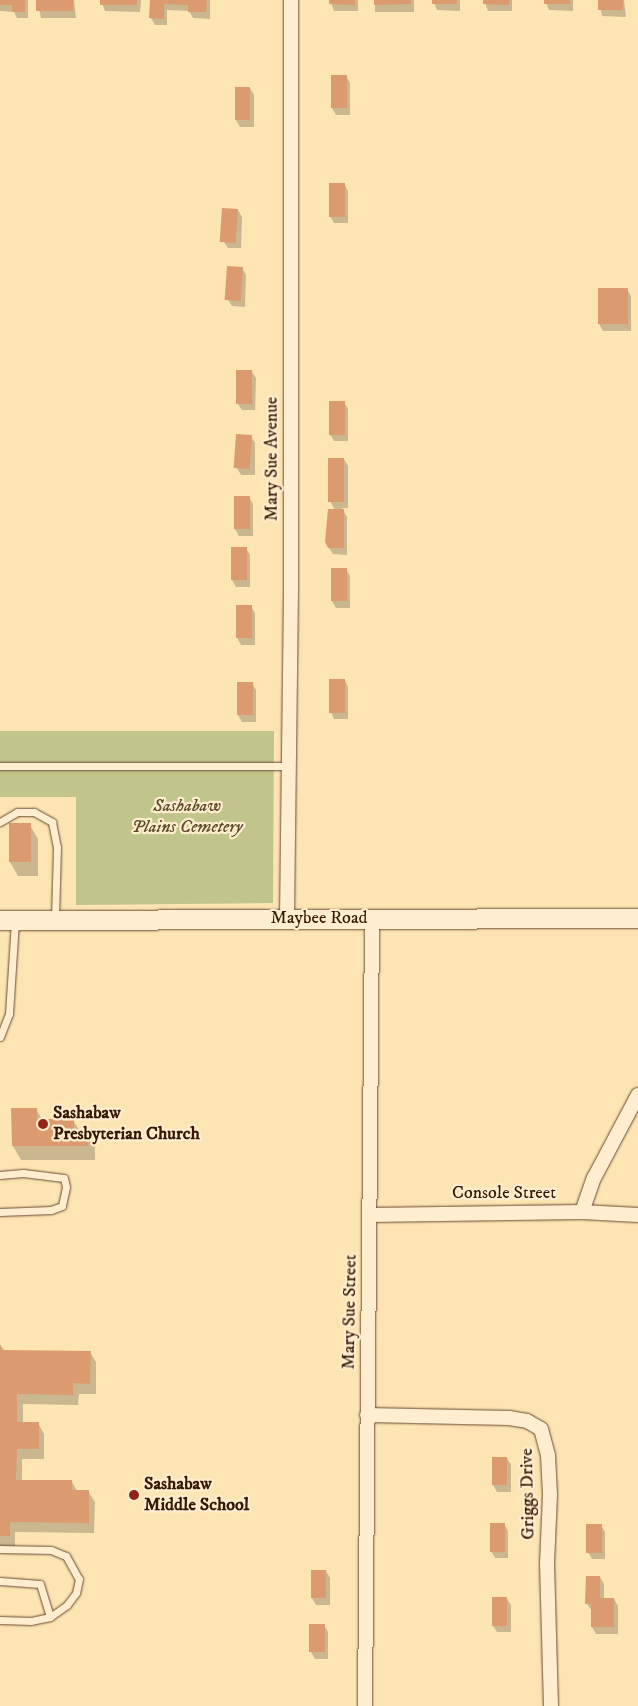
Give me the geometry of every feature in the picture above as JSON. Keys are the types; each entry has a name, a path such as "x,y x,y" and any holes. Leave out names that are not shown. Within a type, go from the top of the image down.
{"main road":[{"name":"Maybee Road","path":"7,920 638,918"}],"street":[{"name":"Mary Sue Avenue","path":"286,918 291,0"},
{"name":"Mary Sue Street","path":"365,1706 372,918"},
{"path":"582,1212 594,1178 638,1095"},
{"name":"Console Street","path":"370,1215 582,1212 638,1216"},
{"name":"Griggs Drive","path":"367,1415 510,1418 527,1420 541,1429 548,1456 550,1495 547,1562 551,1706"}],"lane":[{"path":"0,766 288,766"},
{"path":"0,822 17,812 34,812 52,822 57,846 55,920"},
{"path":"0,1037 9,1014 7,920"},
{"path":"0,1175 23,1173 64,1178 66,1187 62,1206 52,1210 0,1212"},
{"path":"0,1549 52,1550 66,1556 74,1566 79,1579 76,1593 67,1606 50,1618 0,1620"},
{"path":"0,1581 40,1584 50,1618"}],"green space":[{"name":"Sashabaw Plains Cemetery","path":"0,731 274,731 273,903 76,905 76,797 0,797"}],"building":[{"path":"0,0 25,0 25,12 12,12 12,5 0,5"},
{"path":"36,0 73,0 73,11 36,11"},
{"path":"100,0 137,0 137,5 100,5"},
{"path":"150,0 207,0 206,12 188,12 188,5 164,4 164,19 149,18"},
{"path":"329,0 355,0 355,5 329,4"},
{"path":"374,0 411,0 411,4 374,5"},
{"path":"432,0 457,0 457,4 432,4"},
{"path":"483,0 509,0 509,5 483,4"},
{"path":"544,0 570,0 570,4 544,4"},
{"path":"598,0 623,0 623,10 598,10"},
{"path":"331,75 347,75 347,108 331,108"},
{"path":"235,87 250,87 250,120 235,120"},
{"path":"329,183 345,183 345,217 329,217"},
{"path":"222,208 238,209 236,243 220,242"},
{"path":"227,266 243,267 241,301 225,300"},
{"path":"598,288 628,288 628,324 598,324"},
{"path":"236,370 252,370 252,404 236,404"},
{"path":"329,401 345,401 345,435 329,435"},
{"path":"236,434 252,435 250,469 234,468"},
{"path":"328,458 344,458 344,502 328,502"},
{"path":"234,496 250,496 250,529 234,529"},
{"path":"328,509 344,509 344,548 328,548 325,542"},
{"path":"231,547 247,547 247,580 231,580"},
{"path":"331,568 347,568 347,601 331,601"},
{"path":"236,605 252,605 252,638 236,638"},
{"path":"329,679 345,679 345,713 329,713"},
{"path":"237,682 253,682 253,715 237,715"},
{"path":"9,823 31,823 31,862 9,862"},
{"name":"Sashabaw Presbyterian Church","path":"11,1108 37,1108 37,1119 74,1119 74,1129 88,1129 88,1146 12,1146"},
{"path":"0,1344 2,1350 91,1351 90,1384 73,1383 73,1395 17,1394 17,1422 39,1422 39,1449 17,1449 16,1480 72,1480 72,1490 89,1490 89,1523 10,1522 10,1536 0,1536"},
{"path":"492,1457 507,1457 507,1485 492,1485"},
{"path":"490,1523 505,1523 505,1552 490,1552"},
{"path":"586,1524 602,1524 602,1553 586,1553"},
{"path":"311,1570 326,1570 326,1598 311,1598"},
{"path":"586,1576 600,1576 600,1598 614,1598 614,1627 591,1627 591,1604 585,1604"},
{"path":"492,1597 507,1597 507,1626 492,1626"},
{"path":"309,1624 325,1624 325,1652 309,1652"}],"place":[{"name":"Sashabaw Presbyterian Church","path":"43,1124"},
{"name":"Sashabaw Middle School","path":"134,1495"}]}
